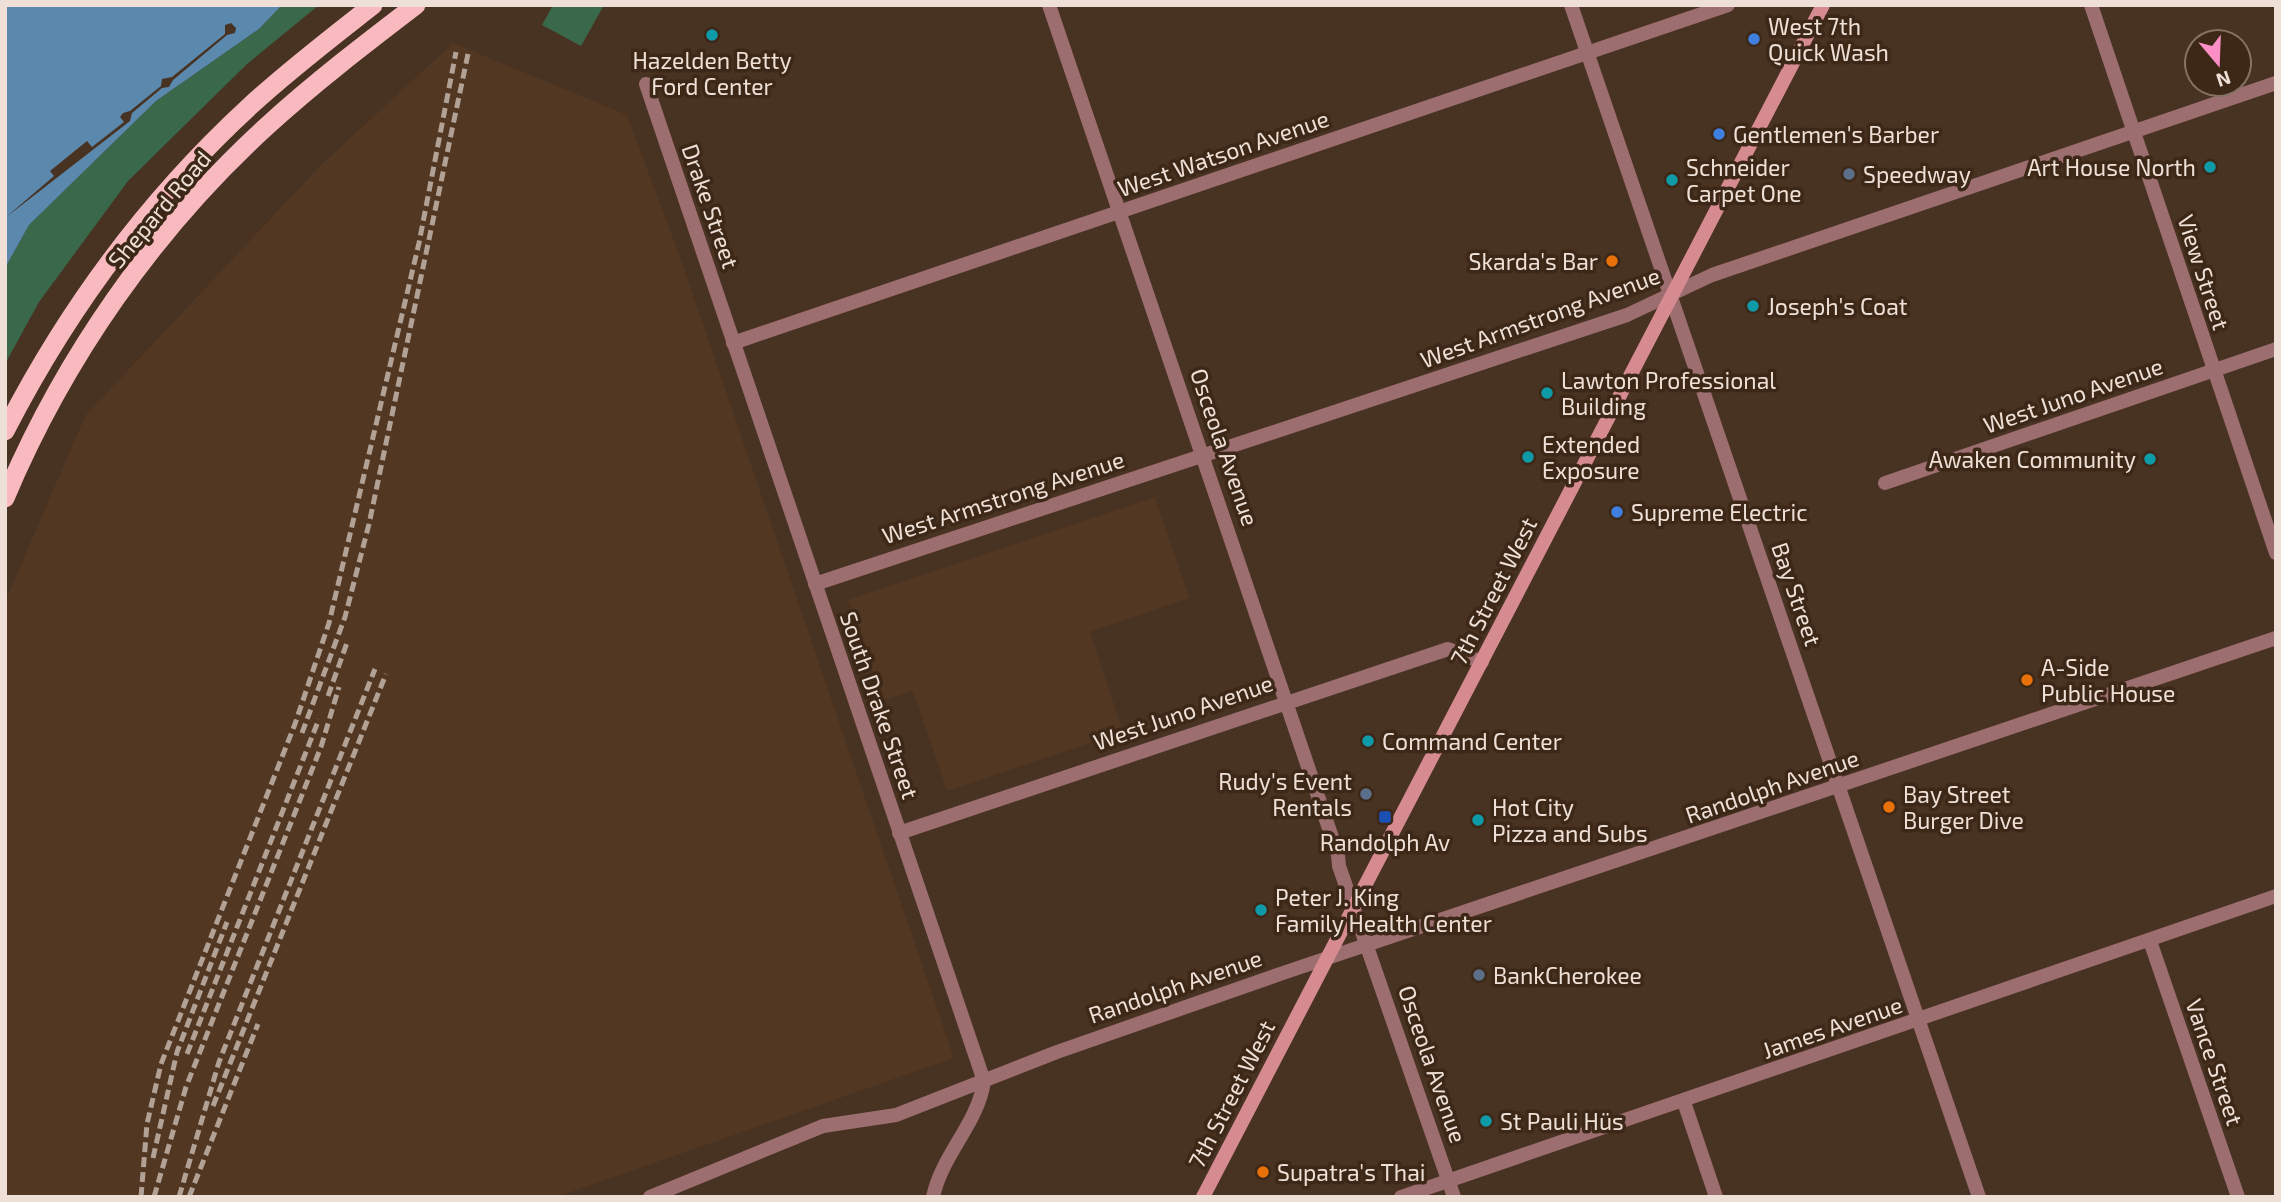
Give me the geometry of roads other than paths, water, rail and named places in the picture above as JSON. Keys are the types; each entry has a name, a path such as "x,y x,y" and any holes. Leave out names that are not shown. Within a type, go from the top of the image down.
{"highway":[{"name":"Shepard Road","path":"5,431 80,303 165,194 248,107 373,5"},
{"name":"Shepard Road","path":"5,499 30,442 63,381 143,262 223,168 266,127 416,5"}],"main road":[{"name":"7th Street West","path":"1203,1197 1823,5"}],"street":[{"name":"Osceola Avenue","path":"1049,5 1288,701 1338,855 1339,866 1454,1197"},
{"name":"Bay Street","path":"1571,5 1979,1197"},
{"name":"West Watson Avenue","path":"733,343 1728,5"},
{"name":"View Street","path":"2091,5 2212,370 2276,553"},
{"name":"West Armstrong Avenue","path":"815,584 1627,315 1712,275 2276,83"},
{"name":"Drake Street","path":"646,84 733,343"},
{"name":"South Drake Street","path":"733,343 984,1081"},
{"name":"West Juno Avenue","path":"1885,483 2276,349"},
{"name":"Randolph Avenue","path":"650,1197 823,1126 895,1115 1103,1035 2276,638"},
{"name":"West Juno Avenue","path":"899,833 1448,649 1482,662"},
{"name":"James Avenue","path":"1401,1197 2276,897"},
{"name":"Vance Street","path":"2150,941 2238,1197"},
{"path":"933,1197 942,1169 980,1101 984,1081"},
{"path":"1684,1102 1716,1197"}],"water":[{"path":"5,5 282,5 259,29 156,101 29,225 5,268"}],"railway":[{"path":"141,1197 147,1124 161,1064 295,724 329,623 419,243 456,52"},
{"path":"302,733 345,617 369,524 468,54"},
{"path":"328,696 348,640"},
{"path":"179,1197 219,1062 375,669"},
{"path":"213,1106 386,674"},
{"path":"154,1197 186,1087 321,747 339,687"},
{"path":"187,1054 319,719"},
{"path":"153,1158 177,1052 227,922"},
{"path":"189,1197 258,1024"}],"place":[{"name":"Hazelden Betty Ford Center","path":"712,35"},
{"name":"West 7th Quick Wash","path":"1754,39"},
{"name":"Gentlemen's Barber","path":"1719,134"},
{"name":"Art House North","path":"2210,167"},
{"name":"Speedway","path":"1849,174"},
{"name":"Schneider Carpet One","path":"1672,180"},
{"name":"Skarda's Bar","path":"1612,261"},
{"name":"Joseph's Coat","path":"1753,306"},
{"name":"Lawton Professional Building","path":"1547,393"},
{"name":"Extended Exposure","path":"1528,457"},
{"name":"Awaken Community","path":"2150,459"},
{"name":"Supreme Electric","path":"1617,512"},
{"name":"A-Side Public House","path":"2027,680"},
{"name":"Command Center","path":"1368,741"},
{"name":"Rudy's Event Rentals","path":"1366,794"},
{"name":"Bay Street Burger Dive","path":"1889,807"},
{"name":"Randolph Av","path":"1385,817"},
{"name":"Hot City Pizza and Subs","path":"1478,820"},
{"name":"Peter J. King Family Health Center","path":"1261,910"},
{"name":"BankCherokee","path":"1479,975"},
{"name":"St Pauli Hüs","path":"1486,1121"},
{"name":"Supatra's Thai","path":"1263,1172"}]}
